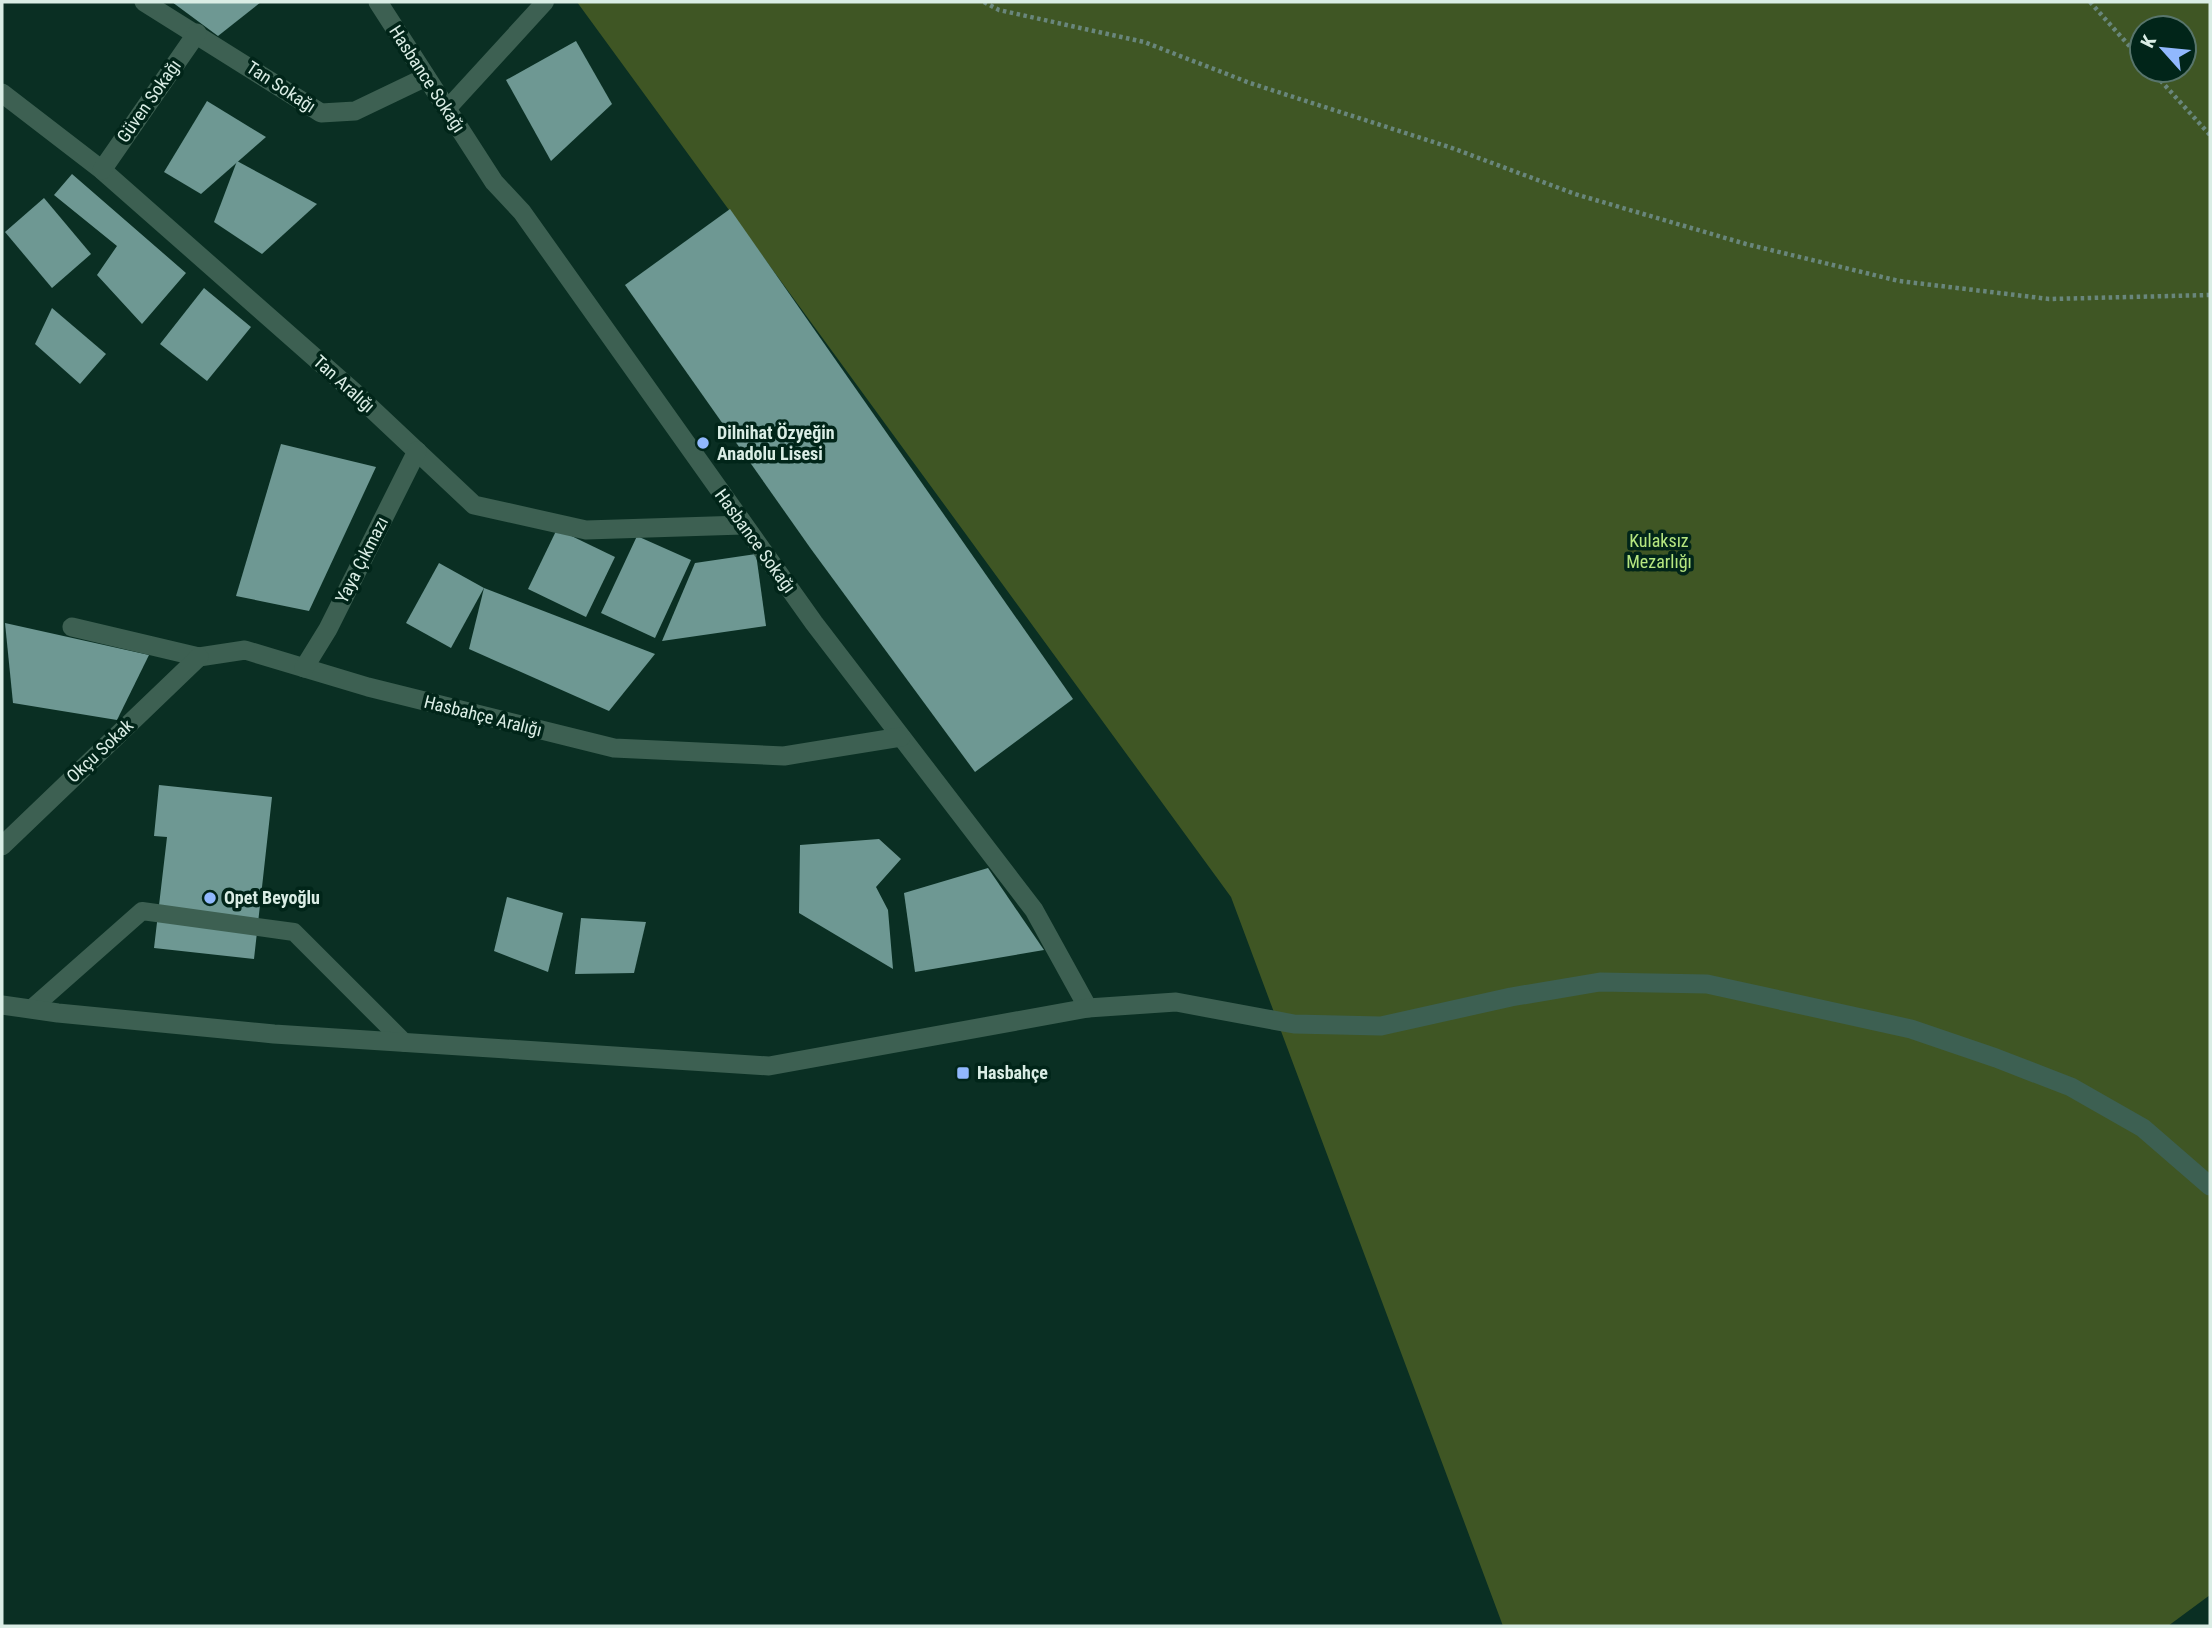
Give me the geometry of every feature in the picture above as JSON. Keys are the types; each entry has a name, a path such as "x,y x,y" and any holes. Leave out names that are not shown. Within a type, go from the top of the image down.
{"street":[{"name":"Tan Sokağı","path":"144,2 321,113 355,111 426,77"},
{"name":"Hasbance Sokağı","path":"378,2 494,182 522,212 814,623 1034,910 1088,1008"},
{"name":"Güven Sokağı","path":"102,170 197,33"},
{"name":"Tan Aralığı","path":"2,93 102,170 355,393 474,505 586,530 743,525"},
{"name":"Yaya Çıkmazı","path":"304,668 328,629 417,451"},
{"name":"Hasbahçe Aralığı","path":"72,627 199,657 245,650 368,687 614,748 784,757 901,737"},
{"name":"Okçu Sokak","path":"2,846 199,657"},
{"path":"2,1005 274,1034 769,1066 1088,1008 1176,1002 1294,1024 1381,1026 1511,997 1600,982 1707,984 1911,1029 2071,1087 2143,1128 2210,1186"}],"lane":[{"path":"447,109 545,2"},
{"path":"31,1009 142,911 294,932 405,1043"}],"path":[{"path":"984,2 999,10 1144,42 1250,83 1452,148 1575,194 1746,244 1886,278 2049,299 2210,295"},
{"path":"2090,2 2128,44"},
{"path":"2164,84 2210,135"}],"green space":[{"name":"Kulaksız Mezarlığı","path":"577,2 2210,2 2210,1595 2168,1626 1503,1626 1231,897"}],"building":[{"path":"172,2 261,2 218,36"},
{"path":"576,41 612,104 551,161 506,80"},
{"path":"207,101 266,137 201,194 164,172"},
{"path":"237,161 317,204 262,254 214,222"},
{"path":"72,174 186,273 142,324 97,275 117,246 54,195"},
{"path":"44,198 91,254 52,288 5,232"},
{"path":"730,209 1073,699 975,772 811,549 625,285"},
{"path":"204,288 251,327 207,381 160,344"},
{"path":"52,308 106,354 80,384 35,344"},
{"path":"281,444 376,467 309,611 236,596"},
{"path":"557,529 615,557 586,617 528,589"},
{"path":"637,536 691,560 655,638 601,613"},
{"path":"756,554 766,626 662,641 695,563"},
{"path":"439,563 484,588 451,648 406,623"},
{"path":"484,588 655,654 609,711 469,649"},
{"path":"5,623 149,655 117,720 13,703"},
{"path":"159,785 272,797 254,959 154,948 167,837 154,836"},
{"path":"879,839 901,859 876,887 888,910 893,969 799,913 800,845"},
{"path":"988,868 1044,950 915,972 904,893"},
{"path":"507,897 563,913 548,972 494,951"},
{"path":"581,918 646,922 634,973 575,974"}],"place":[{"name":"Dilnihat Özyeğin Anadolu Lisesi","path":"703,443"},
{"name":"Opet Beyoğlu","path":"210,898"},
{"name":"Hasbahçe","path":"963,1073"}]}
